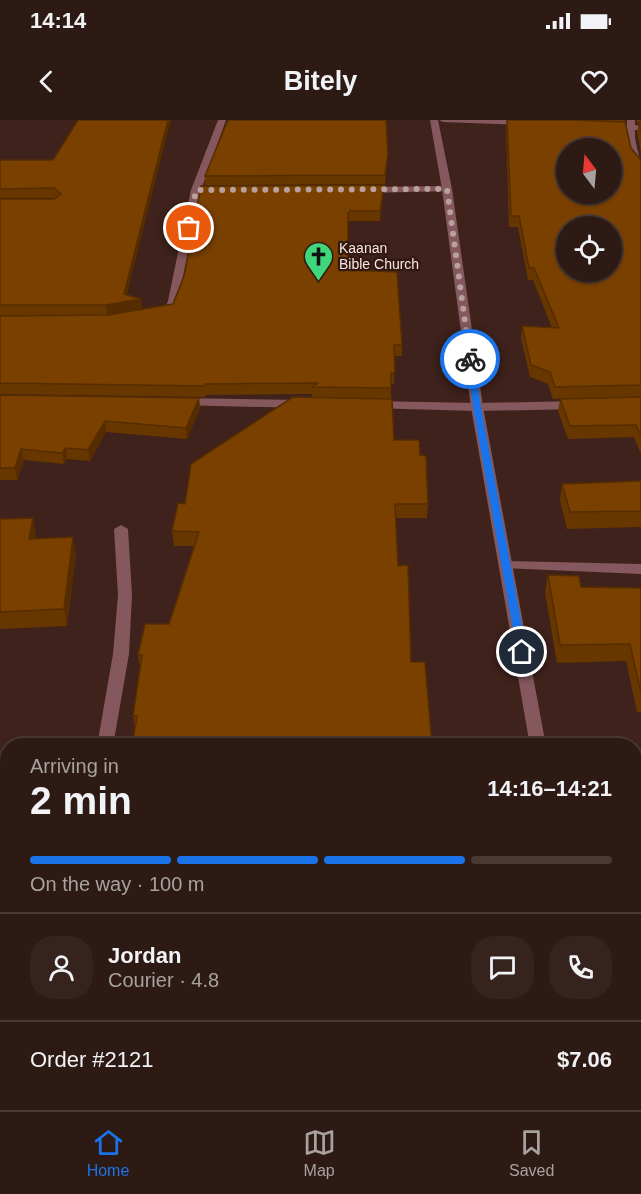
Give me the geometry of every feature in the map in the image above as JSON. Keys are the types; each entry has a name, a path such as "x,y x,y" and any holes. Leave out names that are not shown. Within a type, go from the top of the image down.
{"street":[{"path":"148,316 169,310 173,301 196,190 222,120"},
{"path":"434,120 447,189 477,407 537,738"},
{"path":"443,120 537,124"},
{"path":"596,126 635,125 630,141 641,167"},
{"path":"357,190 447,189"},
{"path":"196,190 208,190"},
{"path":"166,402 321,404"},
{"path":"357,405 477,407 594,404"},
{"path":"106,738 121,654 125,595 121,529"},
{"path":"507,566 641,569"}],"building":[{"path":"78,120 168,120 124,294 141,299 106,305 0,305 0,199 54,199 61,194 54,188 0,189 0,160 53,160"},
{"path":"228,120 386,120 388,154 385,175 205,176"},
{"path":"507,120 625,122 631,148 641,160 641,385 555,387 550,372 531,365 522,326 559,328 534,268 529,268 519,216 511,216"},
{"path":"384,185 380,211 350,211 348,213 348,270 397,272 402,345 394,345 395,373 391,373 391,388 312,387 318,383 205,384 204,386 0,383 0,316 108,315 173,304 184,276 201,186"},
{"path":"0,395 199,398 186,428 105,421 88,450 66,448 62,453 21,449 15,468 0,468"},
{"path":"293,397 392,399 394,440 419,440 420,455 426,456 428,504 395,504 398,566 408,565 411,662 425,662 431,738 133,738 137,716 133,716 142,655 138,655 145,624 169,624 199,532 172,531 178,503 185,504 191,464"},
{"path":"641,397 641,436 636,425 570,426 560,399"},
{"path":"641,481 641,511 570,512 562,484"},
{"path":"33,518 29,539 73,537 64,609 0,612 0,519"},
{"path":"548,575 579,576 581,587 641,588 641,693 630,644 560,645"}],"way so far":[{"path":"189,228 196,190 447,189 470,359"}],"place":[{"name":"Kaanan Bible Church","path":"318,282"}],"route":[{"path":"470,359 522,652"}]}
